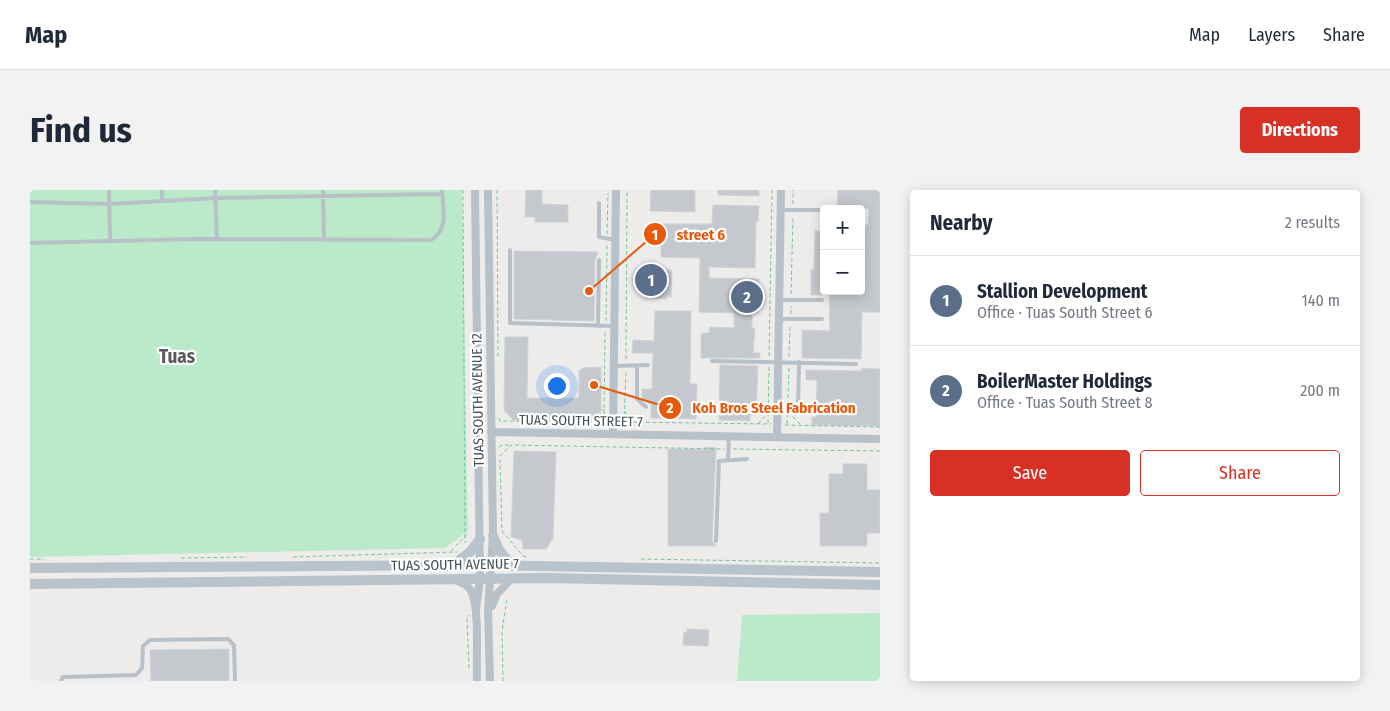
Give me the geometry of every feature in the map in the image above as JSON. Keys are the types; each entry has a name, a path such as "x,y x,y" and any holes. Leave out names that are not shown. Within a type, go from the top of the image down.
{"street":[{"name":"TUAS SOUTH AVENUE 12","path":"475,190 480,539 485,565 490,620 490,681"},
{"name":"TUAS SOUTH AVENUE 12","path":"485,565 493,536 488,190"},
{"path":"613,434 614,326 611,239 616,190"},
{"path":"777,437 781,190"},
{"name":"TUAS SOUTH STREET 7","path":"491,432 880,440"},
{"path":"493,536 499,550 512,566"},
{"path":"453,565 470,552 480,539"},
{"name":"TUAS SOUTH AVENUE 7","path":"30,568 485,565 880,572"},
{"path":"490,620 494,599 512,578"},
{"name":"TUAS SOUTH AVENUE 7","path":"30,584 512,578 880,585"},
{"path":"454,579 470,589 474,610 484,607 488,610"},
{"name":"TUAS SOUTH AVENUE 12","path":"477,681 474,610 486,579"}],"lane":[{"path":"110,190 110,241"},
{"path":"162,190 162,201"},
{"path":"215,190 217,239"},
{"path":"323,190 324,240"},
{"path":"30,202 110,204 216,198 442,192 443,226 437,236 430,240 217,239 30,243"},
{"path":"599,203 599,237 611,239"},
{"path":"780,210 820,210"},
{"path":"510,250 510,323 614,326"},
{"path":"598,326 599,260"},
{"path":"779,300 822,300"},
{"path":"779,318 822,319"},
{"path":"712,362 856,364"},
{"path":"798,412 799,362"},
{"path":"614,366 648,365"},
{"path":"637,366 637,399 646,407"},
{"path":"728,459 729,436"},
{"path":"716,541 718,463 720,460 728,459 747,460"},
{"path":"61,681 63,677 136,675 142,668 143,646 150,640 228,639 234,645 234,681"}],"path":[{"path":"463,190 467,534 465,547"},
{"path":"497,190 498,359"},
{"path":"604,422 606,326 611,239 608,190"},
{"path":"624,422 627,190"},
{"path":"768,424 772,190"},
{"path":"787,425 793,190"},
{"path":"593,422 605,408"},
{"path":"499,409 500,420 880,427"},
{"path":"625,412 636,422"},
{"path":"788,412 802,425"},
{"path":"757,424 768,413"},
{"path":"500,457 511,445"},
{"path":"534,557 523,556 502,531 499,447 511,445 880,452"},
{"path":"450,552 467,534"},
{"path":"289,557 460,551"},
{"path":"177,558 255,557"},
{"path":"30,558 48,559"},
{"path":"636,559 880,563"},
{"path":"503,681 502,632 507,599"},
{"path":"469,672 467,619 474,610"}],"green space":[{"path":"30,190 462,190 468,531 445,548 30,557"},
{"path":"880,613 880,681 737,681 742,615"}],"building":[{"path":"526,190 542,190 542,204 568,205 568,222 535,222 535,217 525,217"},
{"path":"651,190 695,190 695,212 650,211"},
{"path":"718,190 759,190 759,196 718,195"},
{"path":"838,190 880,190 880,312 862,312 861,359 802,358 802,330 830,331 829,295 865,295 865,225 868,225 869,209 865,209 865,205 837,205"},
{"path":"713,205 759,206 758,222 756,222 755,268 709,267 709,278 759,279 758,313 752,313 752,328 755,328 753,353 760,353 760,358 701,358 701,333 709,333 710,327 734,328 734,313 699,312 700,258 661,257 661,224 712,224"},
{"path":"815,231 820,231 820,295 811,295 811,270 814,270"},
{"path":"514,251 598,252 595,260 594,321 514,319"},
{"path":"646,269 672,270 671,297 666,297 666,299 645,297"},
{"path":"655,311 691,311 690,384 697,384 696,419 651,418 651,404 642,399 642,389 652,389 653,353 632,353 633,340 654,341"},
{"path":"505,337 528,337 527,398 579,398 579,370 582,370 582,368 601,367 601,411 591,421 513,420 504,410"},
{"path":"720,365 758,366 756,415 750,415 750,421 719,420"},
{"path":"862,368 880,369 880,426 812,425 812,417 816,417 817,380 806,380 806,370 862,371"},
{"path":"705,447 716,448 712,541 716,546 668,546 668,449 705,449"},
{"path":"514,451 556,452 553,538 546,549 523,549 522,540 511,537"},
{"path":"843,464 867,464 867,490 880,490 880,533 867,533 867,546 820,546 820,513 829,513 829,474 843,474"},
{"path":"687,629 709,630 708,646 683,645 684,632 687,633"},
{"path":"229,649 229,681 151,681 150,650"}],"place":[{"name":"Stallion Development","path":"651,280"},
{"name":"street 6","path":"589,291"},
{"name":"BoilerMaster Holdings","path":"747,297"},
{"name":"Koh Bros Steel Fabrication","path":"594,385"}],"district":[{"name":"Tuas","path":"177,356"}]}
